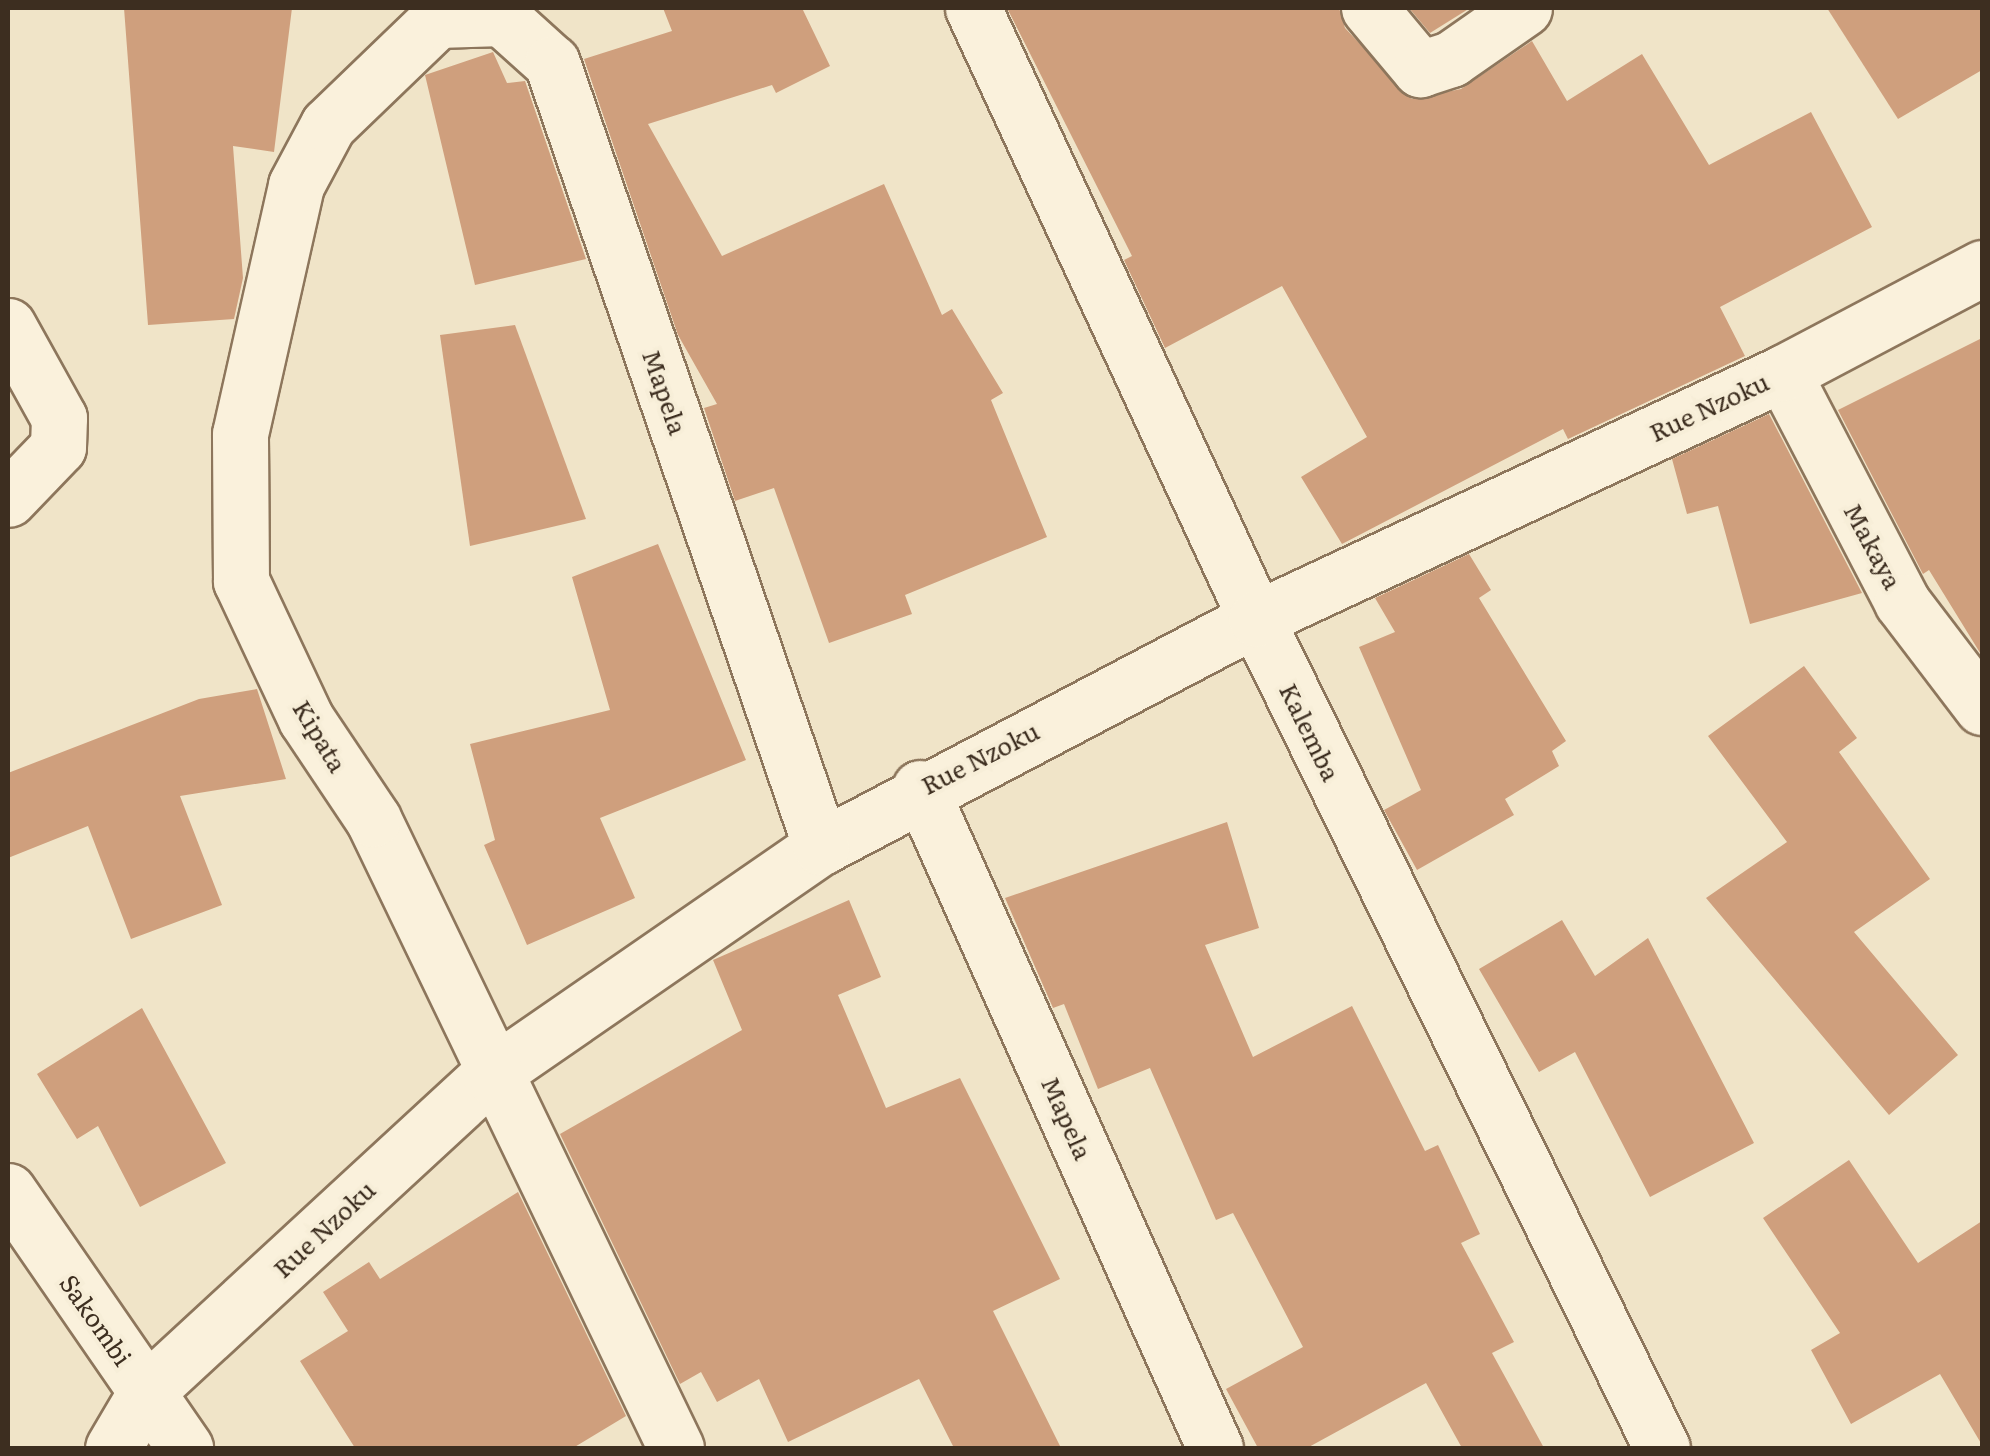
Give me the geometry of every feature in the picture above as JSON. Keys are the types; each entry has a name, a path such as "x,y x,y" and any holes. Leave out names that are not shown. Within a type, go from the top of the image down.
{"street":[{"name":"Kalemba","path":"973,8 1256,619 1662,1448"},
{"path":"1369,8 1420,69 1451,59 1524,8"},
{"name":"Mapela","path":"437,20 502,18 552,62 820,847"},
{"name":"Kipata","path":"437,20 328,125 296,184 240,434 240,581 306,719 372,819 490,1075 676,1448"},
{"name":"Rue Nzoku","path":"112,1448 146,1392 490,1075 820,847 920,788 1256,619 1783,372 1982,268"},
{"path":"8,326 59,418 58,447 8,500"},
{"name":"Makaya","path":"1783,372 1902,602 1982,707"},
{"name":"Mapela","path":"920,788 1215,1448"},
{"name":"Sakombi","path":"8,1190 185,1448"}],"building":[{"path":"124,8 292,8 274,152 233,146 243,278 234,319 148,325"},
{"path":"663,8 802,8 830,66 776,93 772,85 648,124 722,256 884,184 942,315 952,309 1003,393 991,400 1047,537 905,595 912,614 829,643 774,488 735,501 704,408 717,404 678,335 584,59 672,31"},
{"path":"1007,8 1339,8 1345,28 1412,99 1461,89 1532,41 1567,101 1642,54 1709,165 1811,112 1872,227 1720,307 1745,356 1568,439 1563,429 1342,544 1301,477 1367,437 1282,286 1165,348 1124,260 1132,256"},
{"path":"1409,8 1470,8 1430,33"},
{"path":"1827,8 1982,8 1982,70 1898,119"},
{"path":"493,52 507,83 525,81 586,259 475,285 425,75"},
{"path":"515,325 586,519 470,546 440,335"},
{"path":"1982,338 1982,656 1929,570 1923,574 1838,410"},
{"path":"1769,414 1862,593 1750,624 1718,506 1687,514 1672,459"},
{"path":"658,544 746,760 600,818 635,898 527,945 484,845 495,840 470,744 610,710 572,577"},
{"path":"1469,554 1491,590 1479,598 1566,741 1552,751 1559,766 1505,799 1514,815 1417,870 1384,810 1421,790 1359,647 1395,632 1375,598"},
{"path":"1804,666 1857,738 1839,752 1930,879 1854,932 1958,1055 1889,1115 1706,898 1787,842 1708,736"},
{"path":"257,689 286,779 180,796 222,905 131,939 88,826 8,858 8,773 199,699"},
{"path":"1227,822 1259,928 1205,945 1253,1057 1352,1006 1425,1151 1438,1145 1480,1234 1461,1243 1514,1342 1492,1353 1544,1448 1462,1448 1426,1383 1307,1448 1258,1448 1226,1389 1303,1347 1233,1213 1216,1220 1150,1068 1098,1089 1064,1004 1053,1008 1005,898"},
{"path":"849,900 881,977 838,995 886,1108 960,1078 1060,1279 993,1311 1061,1448 954,1448 919,1379 788,1442 759,1379 717,1402 701,1372 680,1384 560,1134 742,1030 713,960"},
{"path":"1562,920 1595,976 1648,938 1754,1143 1650,1197 1575,1052 1539,1072 1479,969"},
{"path":"142,1008 226,1163 140,1207 98,1126 77,1139 37,1074"},
{"path":"1849,1160 1918,1263 1982,1221 1982,1445 1940,1374 1851,1424 1811,1350 1840,1333 1763,1218"},
{"path":"518,1192 626,1416 573,1448 355,1448 300,1361 348,1331 323,1292 369,1262 380,1279"}]}
